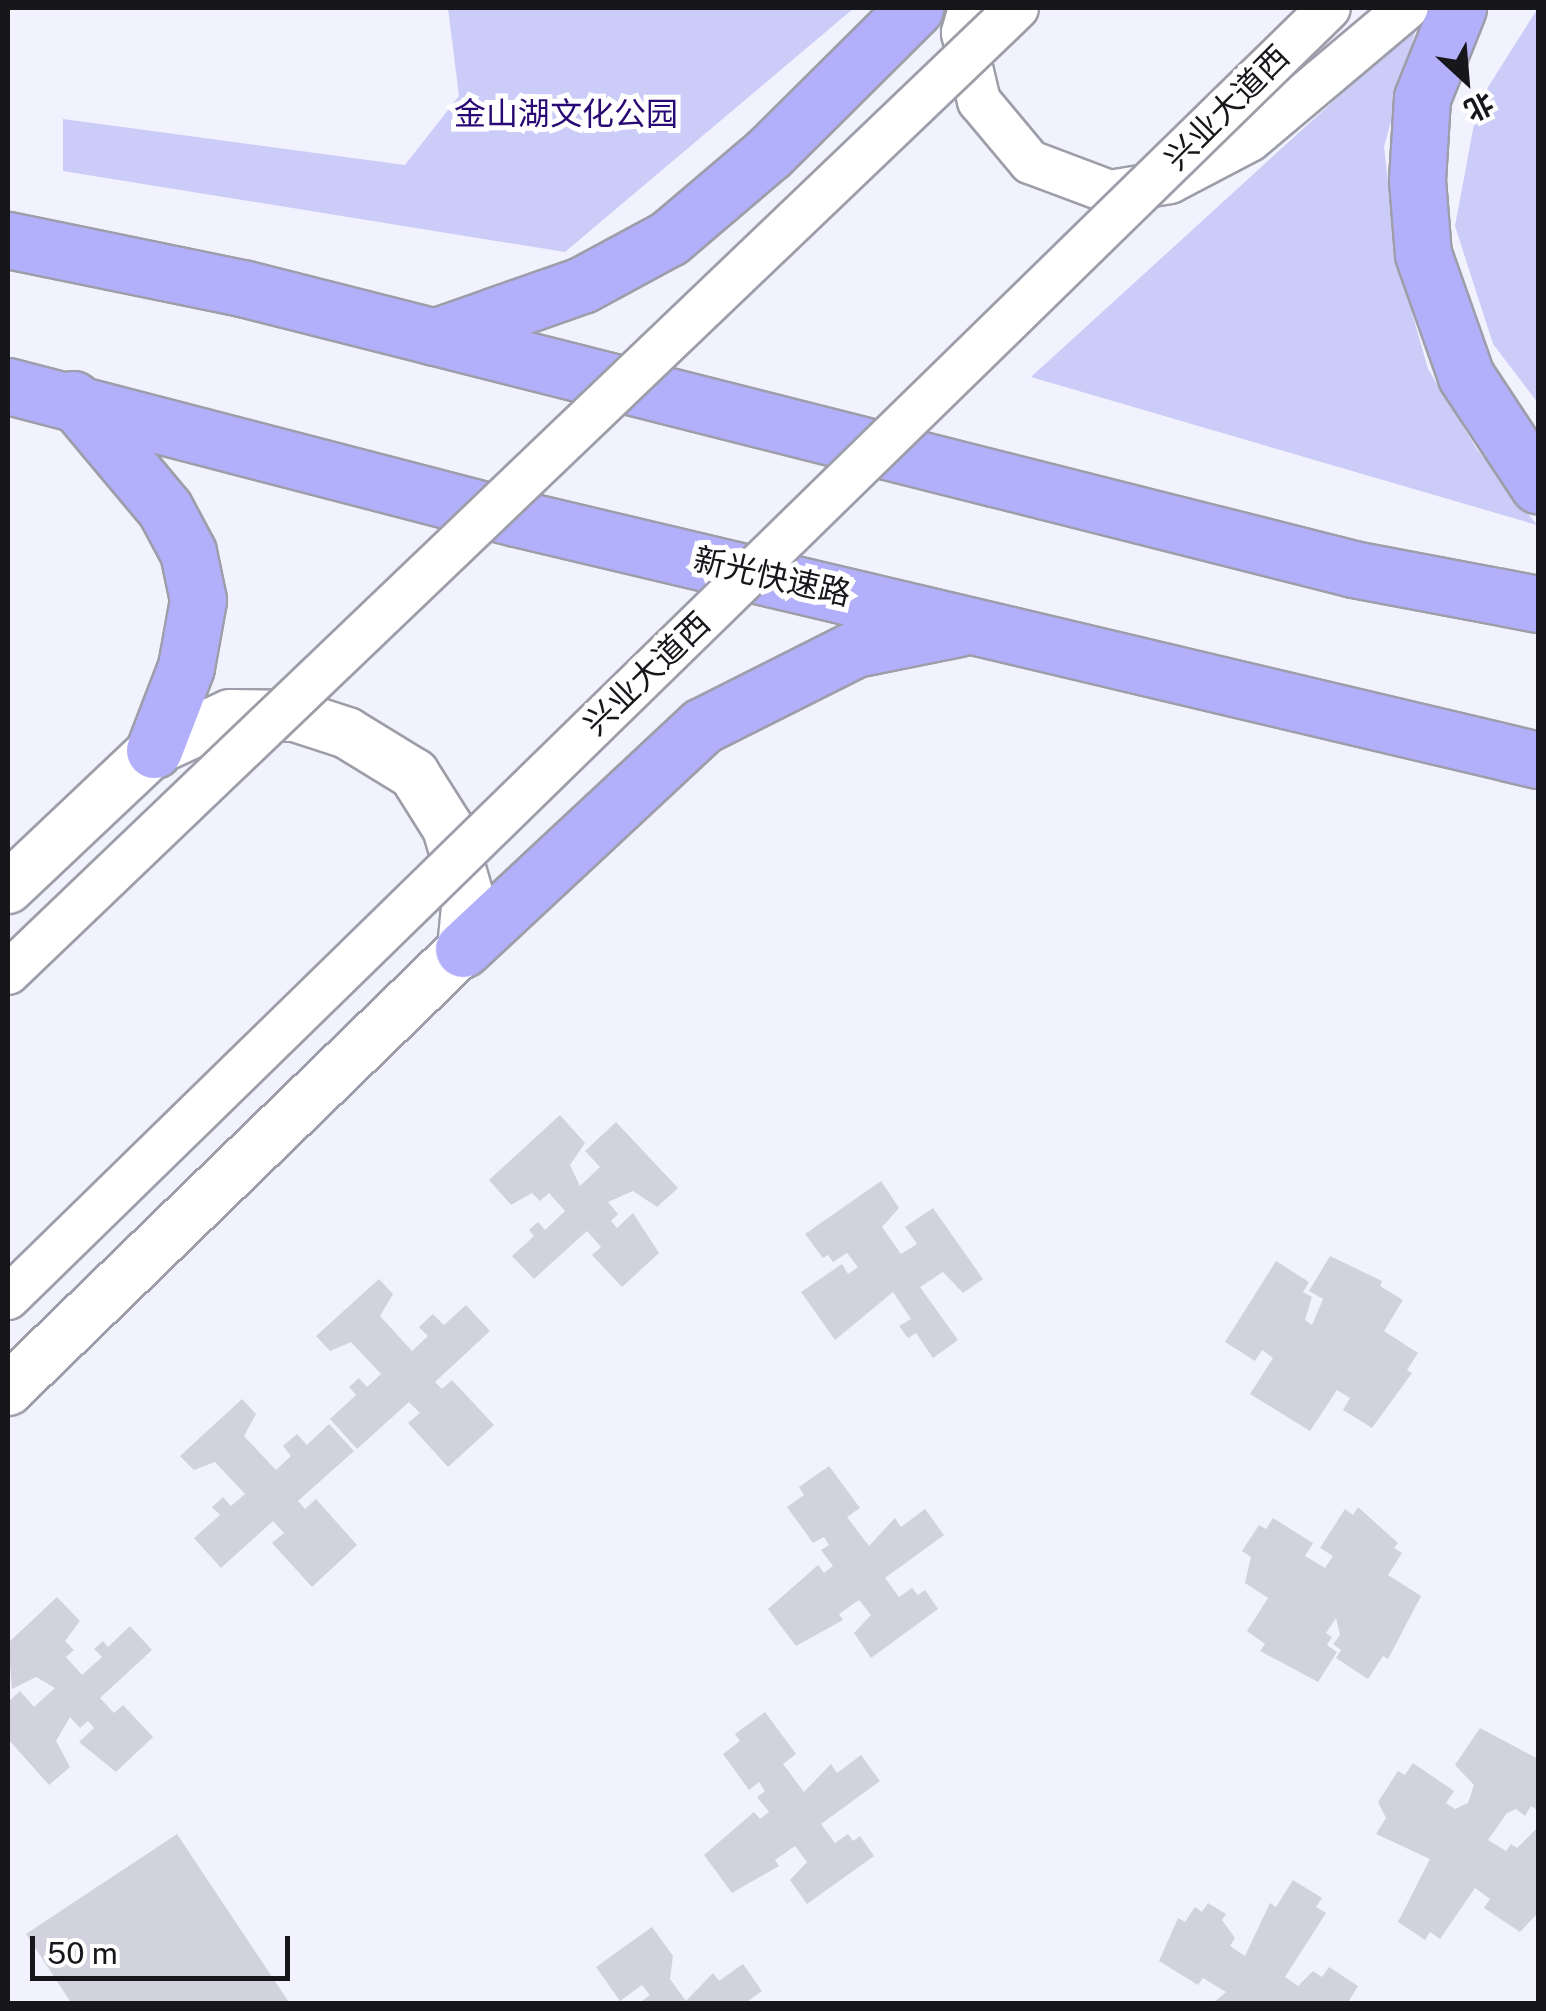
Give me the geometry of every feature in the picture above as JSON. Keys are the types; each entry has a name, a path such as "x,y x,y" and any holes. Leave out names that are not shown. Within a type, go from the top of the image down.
{"highway":[{"path":"434,337 582,285 669,238 769,153 915,8"},
{"path":"1458,8 1422,98 1417,180 1423,254 1466,376 1538,485"},
{"path":"8,240 242,288 1353,569 1538,604"},
{"name":"新光快速路","path":"8,386 72,399 516,518 1538,760"},
{"path":"72,399 166,509 188,552 198,600 186,667 154,750"},
{"path":"464,949 702,726 855,649 976,624"}],"main road":[{"path":"8,888 154,750 230,714 295,716 347,732 414,774 448,828 468,896 464,949 8,1390"}],"street":[{"path":"970,8 963,33 979,101 1030,162 1110,192 1170,182 1250,140 1406,8"},
{"path":"8,973 1017,8"},
{"name":"兴业大道西","path":"8,1298 1329,8"}],"green space":[{"name":"金山湖文化公园","path":"448,8 854,8 565,252 63,171 63,119 405,165 459,96"},
{"path":"1538,8 1538,403 1493,344 1455,226 1478,103"},
{"path":"1417,25 1384,147 1397,260 1428,369 1476,448 1537,525 1031,377"}],"building":[{"path":"560,1115 585,1143 570,1165 580,1186 600,1167 585,1151 616,1122 678,1188 657,1207 633,1191 608,1202 618,1214 611,1221 617,1228 633,1213 659,1253 622,1287 592,1255 601,1247 587,1231 534,1279 512,1256 534,1236 529,1230 538,1222 545,1230 565,1211 549,1193 540,1201 532,1193 511,1205 489,1180"},
{"path":"881,1181 899,1208 882,1227 901,1254 917,1244 905,1227 933,1208 983,1279 963,1293 943,1272 920,1287 958,1340 933,1358 916,1333 908,1338 899,1326 911,1319 893,1292 835,1340 801,1292 842,1264 848,1274 858,1267 847,1253 833,1262 828,1255 823,1258 805,1234"},
{"path":"1330,1256 1382,1281 1380,1286 1403,1300 1384,1331 1418,1353 1407,1370 1412,1373 1372,1428 1343,1410 1350,1398 1337,1390 1310,1431 1250,1394 1273,1358 1262,1350 1255,1361 1225,1342 1276,1261 1309,1282 1303,1292 1312,1297 1305,1320 1312,1325 1323,1299 1309,1291"},
{"path":"379,1279 393,1294 380,1316 412,1351 428,1336 419,1327 433,1314 444,1325 466,1305 490,1331 435,1382 442,1389 452,1380 494,1425 448,1467 408,1423 420,1413 409,1402 357,1449 330,1419 356,1395 349,1387 359,1378 367,1387 381,1374 351,1342 330,1351 316,1336"},
{"path":"242,1399 256,1414 244,1436 276,1470 291,1456 283,1446 297,1434 307,1445 329,1424 354,1451 298,1501 305,1509 316,1499 357,1545 312,1587 272,1543 284,1533 273,1521 221,1568 194,1538 220,1515 212,1507 223,1497 231,1506 245,1494 215,1462 194,1470 180,1456"},
{"path":"829,1466 860,1508 847,1517 869,1546 895,1518 901,1527 925,1509 944,1535 885,1578 899,1597 912,1588 918,1595 925,1590 938,1609 871,1658 854,1633 871,1615 859,1600 839,1614 843,1620 796,1646 768,1609 818,1565 824,1573 833,1566 821,1550 829,1545 824,1537 813,1543 787,1507 804,1495 799,1487"},
{"path":"1358,1507 1398,1543 1394,1548 1402,1553 1388,1575 1421,1596 1388,1659 1383,1656 1368,1679 1336,1658 1341,1650 1333,1644 1340,1635 1336,1618 1326,1633 1332,1637 1327,1645 1337,1652 1318,1682 1260,1651 1265,1644 1247,1631 1268,1598 1245,1583 1251,1557 1242,1551 1259,1525 1266,1529 1273,1518 1313,1543 1305,1556 1325,1568 1333,1556 1320,1548 1345,1509 1353,1515"},
{"path":"57,1597 80,1621 65,1641 74,1650 66,1657 82,1675 102,1657 94,1649 103,1641 108,1647 130,1626 152,1650 100,1698 114,1713 123,1705 153,1737 116,1772 79,1742 94,1728 88,1721 80,1728 70,1717 56,1741 70,1767 49,1785 8,1739 8,1702 20,1691 34,1707 55,1688 36,1677 12,1689 8,1643"},
{"path":"765,1712 796,1754 783,1764 804,1792 831,1764 837,1773 861,1755 880,1781 821,1824 835,1843 848,1834 853,1841 860,1836 874,1856 807,1904 790,1880 807,1862 795,1846 775,1860 779,1866 732,1893 704,1855 754,1812 760,1819 769,1812 757,1797 765,1791 759,1782 749,1790 723,1754 740,1741 735,1734"},
{"path":"1480,1728 1538,1759 1538,1811 1531,1806 1525,1816 1516,1809 1507,1813 1488,1840 1506,1851 1511,1844 1517,1848 1538,1827 1538,1913 1520,1932 1484,1908 1490,1899 1475,1888 1440,1939 1430,1932 1425,1940 1398,1922 1430,1859 1376,1834 1386,1818 1378,1802 1398,1771 1405,1775 1413,1763 1454,1791 1446,1803 1455,1809 1468,1803 1474,1785 1455,1765"},
{"path":"177,1834 290,2004 72,2004 26,1934"},
{"path":"1293,1880 1322,1898 1316,1907 1326,1913 1285,1977 1298,1986 1313,1971 1322,1977 1329,1967 1358,1986 1347,2004 1212,2004 1226,1992 1203,1978 1198,1985 1159,1961 1178,1918 1185,1922 1195,1907 1202,1912 1208,1903 1226,1914 1222,1920 1235,1938 1230,1946 1245,1956 1270,1903 1276,1907"},
{"path":"652,1927 673,1956 670,1979 686,2001 713,1973 719,1981 743,1964 762,1991 744,2004 638,2004 650,1995 642,1985 620,2001 596,1967"}]}
